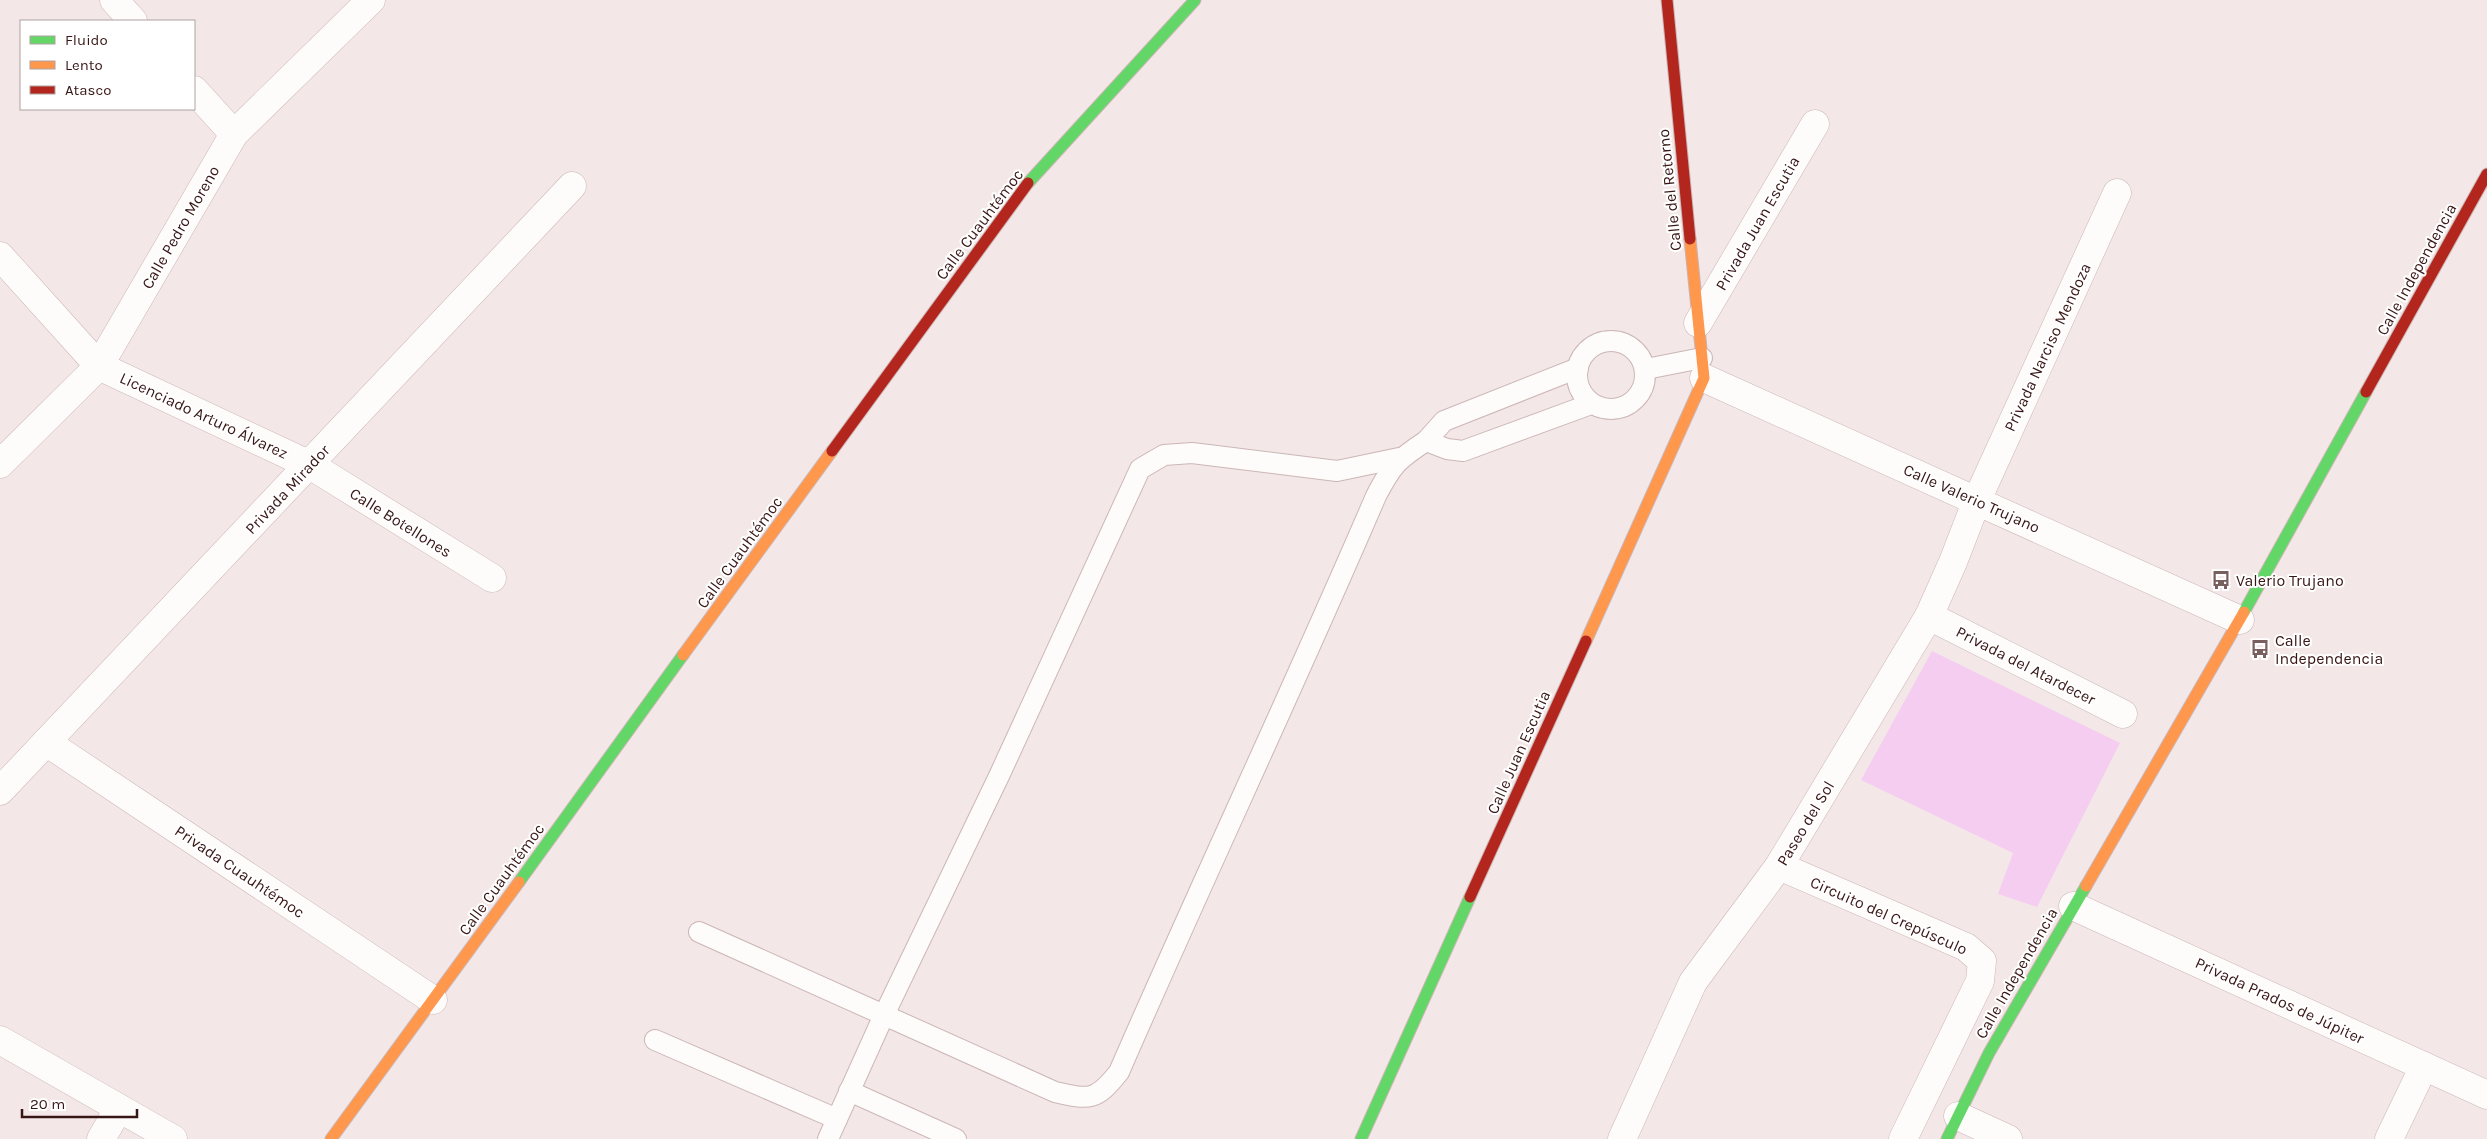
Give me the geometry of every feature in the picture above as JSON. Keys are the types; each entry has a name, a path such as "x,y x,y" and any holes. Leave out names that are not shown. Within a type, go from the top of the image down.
{"street":[{"path":"114,0 132,20"},
{"name":"Calle Pedro Moreno","path":"0,464 99,366 234,134 371,0"},
{"name":"Calle Cuauhtémoc","path":"330,1139 1026,185 1195,0"},
{"name":"Calle del Retorno","path":"1667,0 1703,368"},
{"path":"195,91 234,134"},
{"name":"Privada Juan Escutia","path":"1698,323 1815,124"},
{"name":"Calle Independencia","path":"1953,1128 1989,1053 2240,620 2487,174"},
{"name":"Privada Mirador","path":"0,791 572,186"},
{"name":"Privada Narciso Mendoza","path":"1976,500 2117,194"},
{"path":"0,256 99,366"},
{"name":"Licenciado Arturo Álvarez","path":"99,366 310,465"},
{"name":"Calle Valerio Trujano","path":"1703,368 1976,500 2240,620"},
{"name":"Calle Juan Escutia","path":"1361,1139 1703,368"},
{"name":"Calle Botellones","path":"310,465 492,578"},
{"name":"Paseo del Sol","path":"1622,1139 1693,982 1779,866 1929,616 1976,500"},
{"name":"Privada del Atardecer","path":"1929,616 2123,714"},
{"name":"Privada Cuauhtémoc","path":"46,742 433,1000"},
{"name":"Circuito del Crepúsculo","path":"1779,866 1966,947 1982,960 1980,981 1903,1139"},
{"name":"Privada Prados de Júpiter","path":"2073,906 2487,1095"},
{"path":"0,1040 173,1139"},
{"path":"2390,1139 2424,1066"},
{"path":"101,1139 120,1108"},
{"path":"1953,1128 2008,1139"}],"lane":[{"path":"1606,341 1619,342 1631,347 1641,357 1646,369 1645,383 1640,395 1630,405 1617,410 1604,409 1591,404 1577,381 1578,368 1583,355 1593,346 1606,341"},
{"path":"828,1139 884,1015 999,776 1140,469 1164,456 1192,453 1336,471 1399,458 1426,441 1444,421 1578,368"},
{"path":"1646,369 1703,368"},
{"path":"1426,441 1447,450 1463,451 1591,404"},
{"path":"699,932 1054,1092 1081,1098 1103,1092 1119,1072 1206,873 1302,669 1376,496 1387,474 1399,458"},
{"path":"655,1040 837,1119"},
{"path":"849,1092 956,1139"}],"shaded area":[{"path":"1932,651 2120,743 2037,907 1998,894 2013,853 1861,780"}],"traffic: fast":[{"path":"1028,183 1195,0"},
{"path":"2244,612 2366,392"},
{"path":"519,882 683,655"},
{"path":"1947,1139 1989,1053 2086,886"},
{"path":"1361,1139 1470,897"}],"traffic: slow":[{"path":"1586,641 1704,378 1690,239"},
{"path":"683,655 832,451"},
{"path":"2086,886 2244,612"},
{"path":"331,1139 519,882"}],"traffic: jam":[{"path":"1667,0 1690,239"},
{"path":"2366,392 2487,174"},
{"path":"832,451 1028,183"},
{"path":"1470,897 1586,641"}],"place":[{"name":"Valerio Trujano","path":"2221,580"},
{"name":"Calle Independencia","path":"2260,649"}]}
